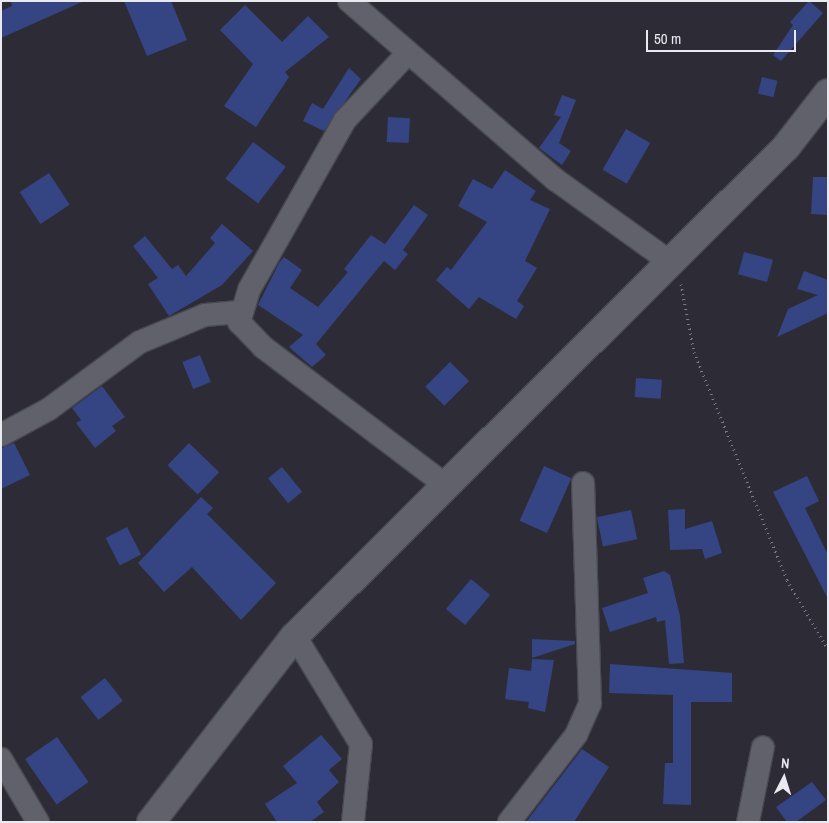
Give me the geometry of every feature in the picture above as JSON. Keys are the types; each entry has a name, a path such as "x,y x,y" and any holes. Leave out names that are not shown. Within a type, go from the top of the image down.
{"main road":[{"path":"151,822 295,636 786,147 828,94"}],"street":[{"path":"349,1 556,180 672,259"},
{"path":"408,53 345,120 239,312 243,331 256,342 447,486"},
{"path":"1,435 49,409 140,342 205,315 239,312"},
{"path":"508,822 576,735 590,703 583,483"},
{"path":"295,636 361,744 353,822"},
{"path":"748,822 763,747"},
{"path":"1,759 38,822"}],"path":[{"path":"672,259 694,352 787,580 828,649"}],"building":[{"path":"11,1 84,1 1,38 1,11 12,6"},
{"path":"124,1 171,1 187,40 147,56"},
{"path":"809,1 823,13 781,61 773,55 793,25 790,22"},
{"path":"245,5 282,42 308,16 329,37 285,72 289,77 256,127 224,106 253,64 220,30"},
{"path":"349,68 361,79 324,131 303,121 312,103 323,109"},
{"path":"762,77 778,81 773,97 758,93"},
{"path":"562,95 576,100 559,143 571,151 562,165 539,148 561,117 554,115"},
{"path":"388,117 410,118 409,143 387,142"},
{"path":"626,129 650,143 627,184 602,170"},
{"path":"253,142 286,167 258,203 225,179"},
{"path":"505,170 536,191 530,200 550,209 525,261 537,268 517,301 524,306 516,319 479,297 469,309 436,280 447,267 451,270 487,222 458,206 473,179 492,189"},
{"path":"49,173 70,205 40,224 20,192"},
{"path":"813,177 828,177 828,215 811,214"},
{"path":"414,205 428,215 403,250 408,254 395,270 384,261 316,344 326,355 312,367 289,347 303,335 258,305 279,263 284,257 302,270 290,288 318,307 348,272 344,269 371,235 385,244"},
{"path":"222,224 253,251 222,285 169,316 148,284 158,278 133,246 145,236 172,269 178,265 186,276 215,243 210,238"},
{"path":"744,252 773,260 767,282 738,274"},
{"path":"804,271 828,280 828,313 777,337 788,309 818,295 797,289"},
{"path":"200,355 211,382 193,389 182,362"},
{"path":"450,362 469,381 444,406 425,387"},
{"path":"636,378 662,380 661,399 635,397"},
{"path":"102,386 125,417 112,426 116,431 95,448 76,423 81,420 72,408"},
{"path":"14,443 30,475 1,489 1,448"},
{"path":"189,443 219,472 198,494 167,465"},
{"path":"544,466 571,478 547,533 520,521"},
{"path":"282,467 302,492 288,503 268,478"},
{"path":"807,476 819,501 805,508 828,555 828,599 773,492"},
{"path":"201,497 213,508 207,514 276,583 241,620 192,567 164,592 138,563"},
{"path":"685,509 685,529 712,521 722,553 705,559 702,549 670,550 668,510"},
{"path":"631,510 637,539 603,547 597,517"},
{"path":"127,527 141,555 120,566 106,538"},
{"path":"664,571 670,575 680,616 684,663 669,664 665,620 657,622 656,617 610,632 602,608 648,593 643,578"},
{"path":"471,579 490,595 465,625 446,609"},
{"path":"532,639 575,641 575,644 532,658"},
{"path":"532,659 554,660 545,712 528,708 529,702 505,699 509,668 531,671"},
{"path":"610,664 732,673 732,702 691,702 691,805 663,804 665,763 673,763 673,695 609,693"},
{"path":"105,678 123,701 98,720 81,697"},
{"path":"321,735 342,759 329,770 339,782 317,802 324,812 310,822 277,822 265,804 297,783 283,766"},
{"path":"57,737 89,782 57,804 25,759"},
{"path":"582,749 609,767 574,822 526,822"},
{"path":"812,782 826,800 796,822 787,822 776,807"}]}
